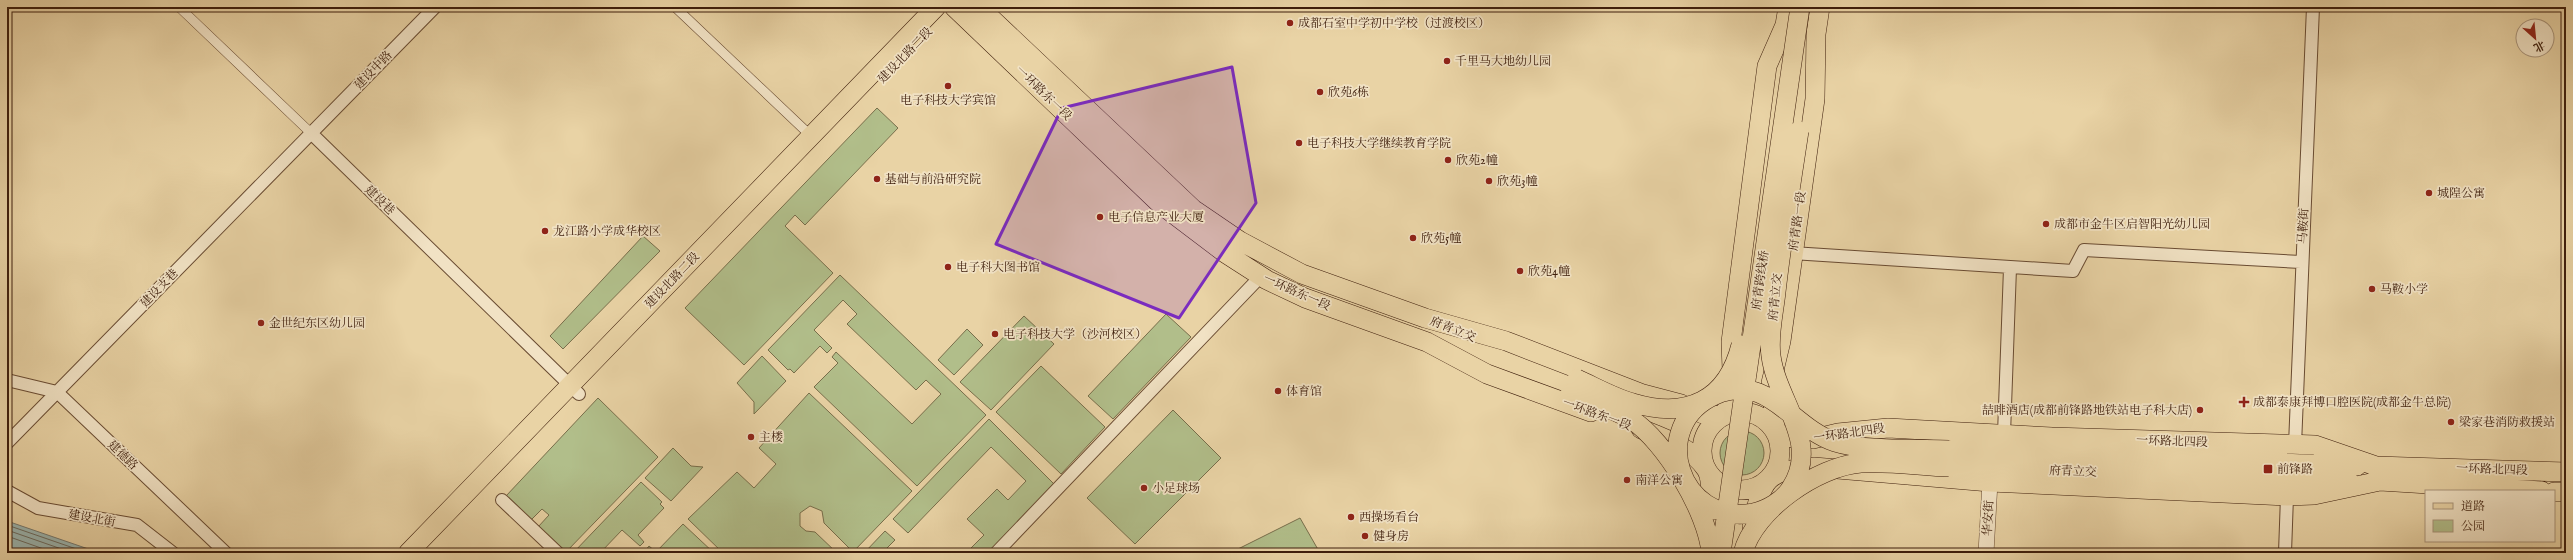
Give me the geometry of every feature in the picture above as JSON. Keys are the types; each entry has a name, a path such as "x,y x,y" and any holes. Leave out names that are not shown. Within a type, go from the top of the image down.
{"main road":[{"name":"建设北路二段","path":"426,553 810,135 936,7"},
{"name":"建设北路二段","path":"408,553 575,390 953,7"},
{"name":"一环路东一段","path":"953,7 1002,42 1193,209 1234,237 1302,274 1424,318 1506,341 1642,394 1681,404 1703,414 1723,416"},
{"name":"一环路东一段","path":"979,7 1002,42 1159,203 1224,253 1261,276 1305,298 1427,342 1487,374 1673,441 1706,469"},
{"name":"府青跨线桥","path":"1721,553 1800,7"},
{"name":"府青跨线桥","path":"1732,553 1809,7"},
{"name":"府青路一段","path":"1776,433 1771,383 1781,341 1792,253 1815,99 1816,34 1820,7"},
{"name":"府青立交","path":"1787,16 1744,336 1736,366 1726,382 1693,411 1683,426 1678,443 1678,461 1683,478 1697,498 1707,506 1723,513 1742,515 1754,513 1776,504 1807,482 1837,468 1861,463 1949,458 2378,474"},
{"path":"1723,416 1733,397 1731,342 1767,66 1787,16"},
{"name":"府青立交","path":"1742,553 1754,530 1794,484 1800,472 1803,452 1800,432 1791,415 1773,368 1770,344 1780,259 1799,131 1807,64 1816,34"},
{"name":"府青立交","path":"1424,318 1573,386 1632,403 1654,408 1677,410 1724,392 1742,389 1761,393 1777,402 1791,415 1815,432 1835,442 1949,458"},
{"path":"1427,342 1573,386 1633,421 1650,437 1683,478 1699,508 1710,540 1711,553"},
{"path":"1704,553 1711,493 1702,458 1702,445 1706,433 1713,423 1723,416 1735,412 1754,414 1769,423 1776,433 1780,445 1780,458 1775,470 1758,498 1748,553"},
{"name":"一环路北四段","path":"1776,433 1792,438 1813,439 1838,433 1888,428 2315,446 2378,474 2532,490"},
{"name":"一环路北四段","path":"1768,480 1785,470 1814,467 1990,482 2287,496 2314,495 2378,474 2566,472"},
{"path":"1706,469 1723,486 1734,489 1752,488 1768,480"},
{"path":"2555,492 2566,492"}],"street":[{"name":"建设巷","path":"179,7 575,390"},
{"name":"建设中路","path":"312,134 434,7"},
{"path":"675,7 810,135"},
{"name":"马鞍街","path":"2295,445 2301,262 2313,7"},
{"name":"建设支巷","path":"7,442 312,134"},
{"path":"1792,253 2073,272 2084,250 2301,262"},
{"path":"2004,434 2010,268"},
{"path":"996,553 1261,276"},
{"path":"7,380 57,392"},
{"name":"建德路","path":"57,392 226,553"},
{"name":"华安街","path":"1986,553 1990,482"},
{"name":"建设北街","path":"7,491 38,508 137,525 173,553"},
{"path":"2285,553 2287,496"},
{"path":"502,500 558,553"}],"highlighted area":[{"path":"1232,67 1256,203 1179,318 996,244 1062,108"}],"green space":[{"path":"877,108 898,128 805,225 795,215 785,226 833,273 744,365 685,308"},
{"path":"643,236 660,251 563,349 550,336"},
{"path":"840,275 986,415 917,486 814,387 838,363 832,357 836,352 912,424 941,394 926,380 916,390 847,324 857,314 843,300 814,330 832,348 827,353 820,346 794,373 790,369 788,370 768,350"},
{"path":"1166,314 1191,337 1113,419 1088,396"},
{"path":"1024,316 1054,344 991,410 960,382"},
{"path":"967,329 983,345 954,375 938,360"},
{"path":"762,356 786,381 754,414 754,402 737,383"},
{"path":"1041,366 1105,427 1061,474 996,412"},
{"path":"809,393 912,491 853,552 824,523 822,511 810,506 800,513 800,526 806,531 815,532 837,553 723,553 688,519 737,472 754,488 776,464 759,448"},
{"path":"598,398 658,457 565,553 538,527 549,515 542,509 531,520 506,496"},
{"path":"1173,410 1221,458 1135,544 1087,498"},
{"path":"989,419 1054,484 991,553 966,553 984,535 967,519 997,489 1008,500 1026,481 991,447 908,533 893,519"},
{"path":"1738,431 1746,431 1758,437 1764,449 1764,457 1758,469 1746,475 1738,475 1726,469 1720,457 1720,449 1726,437"},
{"path":"673,448 691,466 703,467 671,501 645,478"},
{"path":"641,482 662,502 660,504 664,508 638,535 644,542 640,546 622,530 600,553 573,553"},
{"path":"1300,518 1320,553 1230,553"},
{"path":"683,524 714,553 646,553 645,551 649,546 656,552"},
{"path":"885,531 895,540 882,553 864,553"}],"water":[{"path":"7,521 100,553 7,553"}],"place":[{"name":"成都石室中学初中学校（过渡校区）","path":"1290,23"},
{"name":"千里马大地幼儿园","path":"1447,61"},
{"name":"电子科技大学宾馆","path":"948,86"},
{"name":"欣苑6栋","path":"1320,92"},
{"name":"电子科技大学继续教育学院","path":"1299,143"},
{"name":"欣苑2幢","path":"1448,160"},
{"name":"基础与前沿研究院","path":"877,179"},
{"name":"欣苑3幢","path":"1489,181"},
{"name":"城隍公寓","path":"2429,193"},
{"name":"电子信息产业大厦","path":"1100,217"},
{"name":"成都市金牛区启智阳光幼儿园","path":"2046,224"},
{"name":"龙江路小学成华校区","path":"545,231"},
{"name":"欣苑5幢","path":"1413,238"},
{"name":"电子科大图书馆","path":"948,267"},
{"name":"欣苑4幢","path":"1520,271"},
{"name":"马鞍小学","path":"2372,289"},
{"name":"金世纪东区幼儿园","path":"261,323"},
{"name":"电子科技大学（沙河校区）","path":"995,334"},
{"name":"体育馆","path":"1278,391"},
{"name":"成都泰康拜博口腔医院(成都金牛总院)","path":"2244,402"},
{"name":"喆啡酒店(成都前锋路地铁站电子科大店)","path":"2200,410"},
{"name":"梁家巷消防救援站","path":"2451,422"},
{"name":"主楼","path":"751,437"},
{"name":"前锋路","path":"2268,469"},
{"name":"南洋公寓","path":"1627,480"},
{"name":"小足球场","path":"1144,488"},
{"name":"西操场看台","path":"1351,517"},
{"name":"健身房","path":"1365,536"}]}
